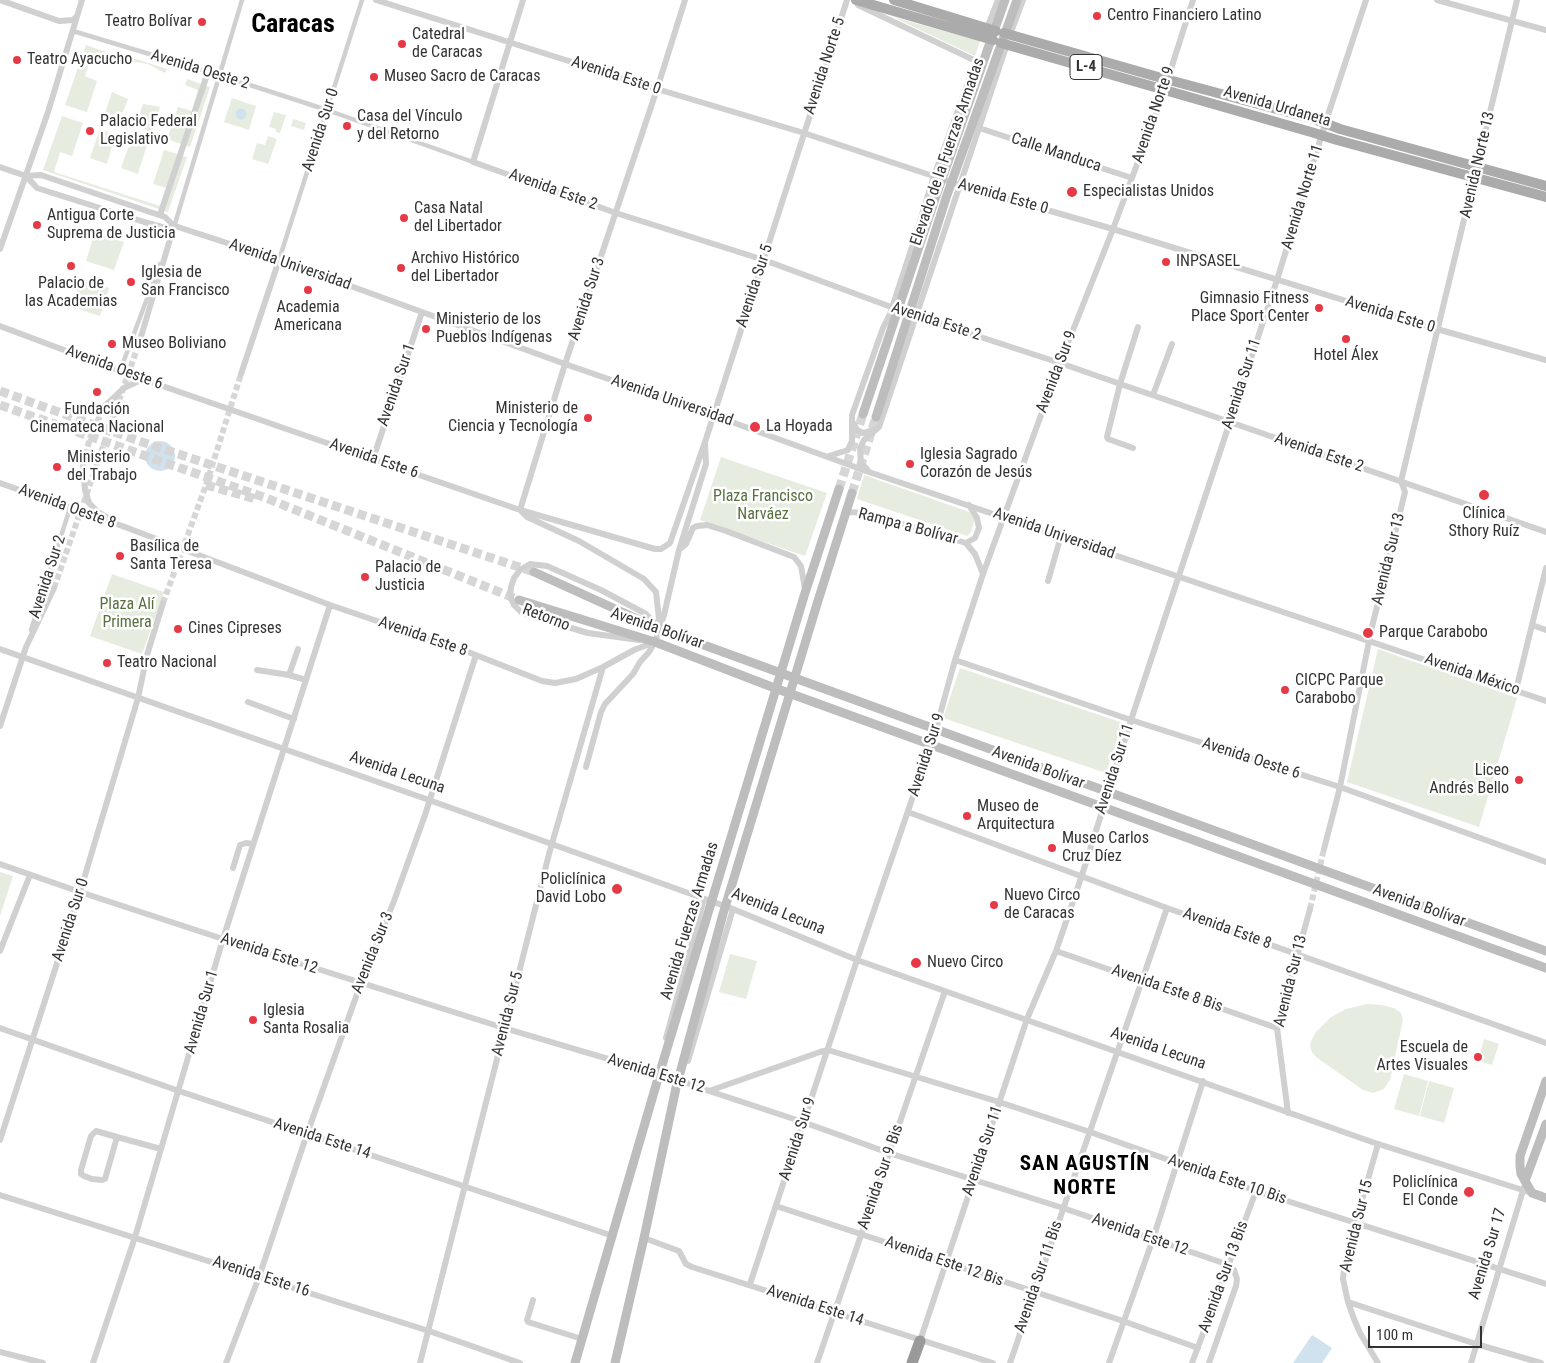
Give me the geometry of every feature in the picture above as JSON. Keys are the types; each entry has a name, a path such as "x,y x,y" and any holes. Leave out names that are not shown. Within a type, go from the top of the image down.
{"highway":[{"path":"912,1363 920,1341"}],"main road":[{"name":"Avenida Urdaneta","path":"856,0 1167,80 1325,124 1340,130 1546,186"},
{"name":"Avenida Urdaneta","path":"894,0 1165,91 1546,197"},
{"name":"Elevado de la Fuerzas Armadas","path":"901,291 1005,0"},
{"name":"Elevado de la Fuerzas Armadas","path":"913,315 947,195 1017,0"},
{"path":"864,414 901,291"},
{"path":"876,417 913,315"},
{"name":"Avenida Fuerzas Armadas","path":"575,1363 659,1075 805,593 839,489"},
{"name":"Avenida Fuerzas Armadas","path":"615,1363 676,1088 726,905 852,493"},
{"name":"Avenida Bolívar","path":"534,572 660,628 1546,951"},
{"name":"Avenida Bolívar","path":"519,600 655,642 772,687 1546,968"},
{"path":"1530,1168 1520,1156 1546,1081"},
{"name":"Avenida Sur 17","path":"1527,1188 1530,1168 1546,1124"},
{"name":"Avenida Sur 17","path":"1520,1156 1520,1166 1527,1188"},
{"name":"Avenida Lecuna","path":"1527,1188 1546,1198"}],"street":[{"path":"0,0 59,21 73,20 79,13"},
{"path":"0,249 48,112 82,0"},
{"path":"140,340 242,0"},
{"name":"Avenida Sur 0","path":"279,260 362,0"},
{"name":"Avenida Este 0","path":"376,0 657,89 804,133 960,185 1113,229 1437,329 1546,360"},
{"path":"473,162 523,0"},
{"name":"Avenida Sur 3","path":"520,510 565,364 685,0"},
{"name":"Avenida Norte 5","path":"804,133 847,0"},
{"path":"851,0 976,61 934,176 912,247 901,291"},
{"path":"919,296 979,128 1000,36 998,0"},
{"path":"1000,36 1022,0"},
{"name":"Avenida Norte 9","path":"1113,229 1165,91 1193,0"},
{"name":"Avenida Norte 11","path":"1277,280 1325,124 1366,0"},
{"path":"1437,0 1546,30"},
{"name":"Avenida Norte 13","path":"1437,329 1459,245 1517,0"},
{"name":"Avenida Oeste 2","path":"73,31 327,110"},
{"path":"160,215 208,72"},
{"name":"Avenida Este 2","path":"327,110 616,212 764,260 895,309 1060,363 1546,532"},
{"name":"Calle Manduca","path":"979,128 1132,178"},
{"name":"Avenida Sur 5","path":"666,547 670,543 714,415 804,133"},
{"name":"Avenida Universidad","path":"0,168 26,176 41,175 160,215 165,217 174,226"},
{"name":"Avenida Universidad","path":"26,176 38,188 144,222 162,227 174,226 279,260 565,364 875,473 1369,641"},
{"path":"120,371 174,226"},
{"name":"Avenida Sur 9","path":"750,1284 857,960 936,729 955,660 983,574 1060,363 1113,229"},
{"path":"241,374 279,260"},
{"name":"Avenida Sur 11","path":"920,1341 1027,1019 1056,951 1082,875 1178,576 1277,280"},
{"path":"827,456 848,450 850,446 853,434 852,415 883,328 895,309"},
{"name":"Avenida Sur 1","path":"373,458 422,312"},
{"path":"875,473 865,468 861,462 860,448 864,440 879,427 909,338 913,315"},
{"name":"Avenida Oeste 6","path":"0,326 228,409"},
{"path":"1133,448 1107,437 1120,384 1138,327"},
{"name":"Avenida Sur 13","path":"1324,849 1340,787 1369,641 1405,492 1401,481 1437,329"},
{"path":"1153,395 1172,344"},
{"path":"106,405 124,388 143,379"},
{"name":"Avenida Este 6","path":"228,409 520,510 649,548 661,550 666,547"},
{"path":"852,415 854,427 860,432 866,433 879,427"},
{"name":"Avenida Sur 5","path":"586,767 601,712 610,698 633,674 655,642 679,550 706,464 706,439"},
{"path":"83,464 85,490 89,503 98,512 125,527"},
{"name":"Avenida Oeste 8","path":"0,483 190,552"},
{"path":"966,543 975,538 979,528 977,518 969,505"},
{"name":"Avenida Sur 2","path":"26,647 70,508"},
{"name":"Avenida Este 6","path":"520,510 527,517 580,541 644,579 656,592 660,628"},
{"name":"Rampa a Bolívar","path":"846,512 866,513 966,543 975,554 983,574"},
{"path":"679,550 686,544 693,528 697,526 707,525 726,531 794,557 801,566 806,586 805,593"},
{"path":"1048,581 1062,536"},
{"name":"Avenida Este 8","path":"190,552 330,605 476,655 542,681 555,682 576,679 634,650 655,642"},
{"name":"Retorno","path":"655,642 588,633 521,612 514,606 510,596 514,578 520,570 530,564 547,566 601,590 646,614 660,628"},
{"path":"1516,690 1546,568"},
{"path":"0,726 26,647 54,588"},
{"name":"Avenida Sur 0","path":"0,1140 80,892 138,698 147,655 163,603"},
{"name":"Avenida Sur 1","path":"93,1363 135,1237 223,939 330,605"},
{"path":"1532,625 1546,630"},
{"name":"Avenida México","path":"1369,641 1546,701"},
{"name":"Avenida Lecuna","path":"0,649 731,908 857,960 1378,1144 1527,1188"},
{"path":"289,675 298,649"},
{"name":"Avenida Sur 3","path":"226,1363 259,1277 307,1134 361,983 394,901 476,655"},
{"name":"Avenida Oeste 6","path":"955,660 1131,720 1340,787 1546,862"},
{"name":"Avenida Sur 5","path":"420,1363 552,845 603,667"},
{"path":"257,670 306,680"},
{"path":"248,702 294,719"},
{"name":"Avenida Este 8","path":"908,812 1167,908 1546,1044"},
{"path":"234,868 240,845 246,843 253,844"},
{"name":"Avenida Este 12","path":"0,864 80,892 361,983 679,1080 889,1153 1063,1208 1229,1265"},
{"path":"0,951 30,875"},
{"path":"659,1075 661,1055 706,900"},
{"path":"679,1080 685,1070 731,908"},
{"name":"Avenida Sur 11 Bis","path":"1010,1363 1167,908"},
{"name":"Avenida Sur 13","path":"1288,1112 1277,1028 1310,909"},
{"name":"Avenida Este 8 Bis","path":"1056,951 1277,1028"},
{"name":"Avenida Sur 9 Bis","path":"817,1363 945,991"},
{"name":"Avenida Este 14","path":"0,1028 178,1091 613,1236"},
{"path":"709,1091 828,1050"},
{"name":"Avenida Este 10 Bis","path":"828,1050 999,1102 1256,1191 1546,1284"},
{"path":"1109,1363 1153,1239 1202,1081"},
{"path":"117,1137 106,1179 102,1180 81,1174 93,1132 96,1131 161,1149"},
{"name":"Avenida Sur 15","path":"1378,1144 1345,1260 1343,1279 1348,1302 1360,1333 1378,1363"},
{"name":"Avenida Sur 17","path":"1471,1363 1499,1270 1527,1188"},
{"name":"Avenida Sur 13 Bis","path":"1192,1363 1256,1191"},
{"name":"Avenida Este 16","path":"0,1194 429,1331 520,1363"},
{"name":"Avenida Este 12 Bis","path":"776,1206 946,1261 1198,1348"},
{"name":"Avenida Este 14","path":"644,1238 679,1251 686,1264 692,1267 993,1363"},
{"path":"1209,1363 1237,1279 1234,1270 1229,1265"},
{"path":"532,1300 528,1322 582,1339"},
{"path":"1348,1302 1541,1363"},
{"path":"0,1352 43,1363"}],"green space":[{"path":"893,17 980,41 975,56"},
{"path":"86,45 106,52 104,59 92,55 85,76 97,81 87,112 65,105"},
{"path":"130,57 167,69 165,73 148,64 128,61"},
{"path":"187,79 210,87 190,147 167,139 178,107 192,111 198,90 185,85"},
{"path":"112,92 128,99 123,112 117,114 112,119 104,116"},
{"path":"232,98 256,106 249,130 224,122"},
{"path":"143,104 160,107 152,132 144,129 142,122 138,118"},
{"path":"274,112 286,115 280,133 276,132 276,129 269,127"},
{"path":"62,116 83,123 72,156 60,152 54,172 160,206 166,188 153,184 164,150 187,157 168,212 43,170"},
{"path":"293,119 306,123 304,130 291,126"},
{"path":"100,129 108,132 113,143 107,164 90,158"},
{"path":"268,136 277,139 268,164 252,159 257,143 265,145"},
{"path":"139,143 147,145 138,174 121,168 128,148"},
{"path":"95,232 124,242 114,270 86,261"},
{"path":"81,278 109,288 100,316 72,307"},
{"name":"Plaza Francisco Narváez","path":"721,457 827,493 805,556 700,520"},
{"path":"864,475 972,513 975,519 971,532 967,536 857,499"},
{"name":"Plaza Alí Primera","path":"112,574 164,592 142,654 90,636"},
{"name":"Parque Carabobo","path":"1378,649 1517,698 1479,827 1347,782"},
{"path":"960,668 1123,723 1106,773 943,718"},
{"path":"0,872 13,876 0,916"},
{"path":"730,954 757,961 746,999 719,992"},
{"path":"1367,1004 1394,1008 1401,1013 1403,1020 1390,1080 1384,1089 1373,1093 1363,1090 1316,1057 1310,1046 1316,1032 1331,1017 1346,1009"},
{"path":"1484,1039 1499,1044 1492,1065 1478,1061"},
{"path":"1404,1074 1428,1081 1419,1116 1394,1109"},
{"path":"1429,1081 1454,1088 1444,1123 1420,1116"}],"water":[{"path":"241,108 247,114 241,120 235,114"},
{"path":"160,441 171,445 175,456 171,467 160,471 149,467 145,456 149,445"},
{"path":"1312,1335 1332,1348 1322,1363 1293,1363"}],"tunnel":[{"path":"54,588 140,340"},
{"path":"163,603 206,485 241,374"},
{"path":"0,391 142,442 534,572"},
{"path":"0,405 266,498 519,600"},
{"path":"83,464 92,431 106,405"},
{"path":"839,489 863,414"},
{"path":"852,493 876,417"},
{"path":"206,485 256,499"},
{"path":"1310,909 1324,849"}],"place":[{"name":"Centro Financiero Latino","path":"1097,16"},
{"name":"Teatro Bolívar","path":"202,22"},
{"name":"Catedral de Caracas","path":"402,44"},
{"name":"Teatro Ayacucho","path":"17,60"},
{"name":"Museo Sacro de Caracas","path":"374,77"},
{"name":"Casa del Vínculo y del Retorno","path":"347,126"},
{"name":"Palacio Federal Legislativo","path":"90,131"},
{"name":"Especialistas Unidos","path":"1072,192"},
{"name":"Casa Natal del Libertador","path":"404,218"},
{"name":"Antigua Corte Suprema de Justicia","path":"37,225"},
{"name":"INPSASEL","path":"1166,262"},
{"name":"Palacio de las Academias","path":"71,266"},
{"name":"Archivo Histórico del Libertador","path":"401,268"},
{"name":"Iglesia de San Francisco","path":"131,282"},
{"name":"Academia Americana","path":"308,290"},
{"name":"Gimnasio Fitness Place Sport Center","path":"1319,308"},
{"name":"Ministerio de los Pueblos Indígenas","path":"426,329"},
{"name":"Hotel Álex","path":"1346,339"},
{"name":"Museo Boliviano","path":"112,344"},
{"name":"Fundación Cinemateca Nacional","path":"97,392"},
{"name":"Ministerio de Ciencia y Tecnología","path":"588,418"},
{"name":"La Hoyada","path":"755,427"},
{"name":"Iglesia Sagrado Corazón de Jesús","path":"910,464"},
{"name":"Ministerio del Trabajo","path":"57,467"},
{"name":"Clínica Sthory Ruíz","path":"1484,495"},
{"name":"Basílica de Santa Teresa","path":"120,556"},
{"name":"Palacio de Justicia","path":"365,577"},
{"name":"Cines Cipreses","path":"178,629"},
{"name":"Parque Carabobo","path":"1368,633"},
{"name":"Teatro Nacional","path":"107,663"},
{"name":"CICPC Parque Carabobo","path":"1285,690"},
{"name":"Liceo Andrés Bello","path":"1519,780"},
{"name":"Museo de Arquitectura","path":"967,816"},
{"name":"Museo Carlos Cruz Díez","path":"1052,848"},
{"name":"Policlínica David Lobo","path":"617,889"},
{"name":"Nuevo Circo de Caracas","path":"994,905"},
{"name":"Nuevo Circo","path":"916,963"},
{"name":"Iglesia Santa Rosalia","path":"253,1020"},
{"name":"Escuela de Artes Visuales","path":"1478,1057"},
{"name":"Policlínica El Conde","path":"1469,1192"}],"district":[{"name":"Caracas","path":"293,25"},
{"name":"SAN AGUSTÍN NORTE","path":"1085,1177"}]}
